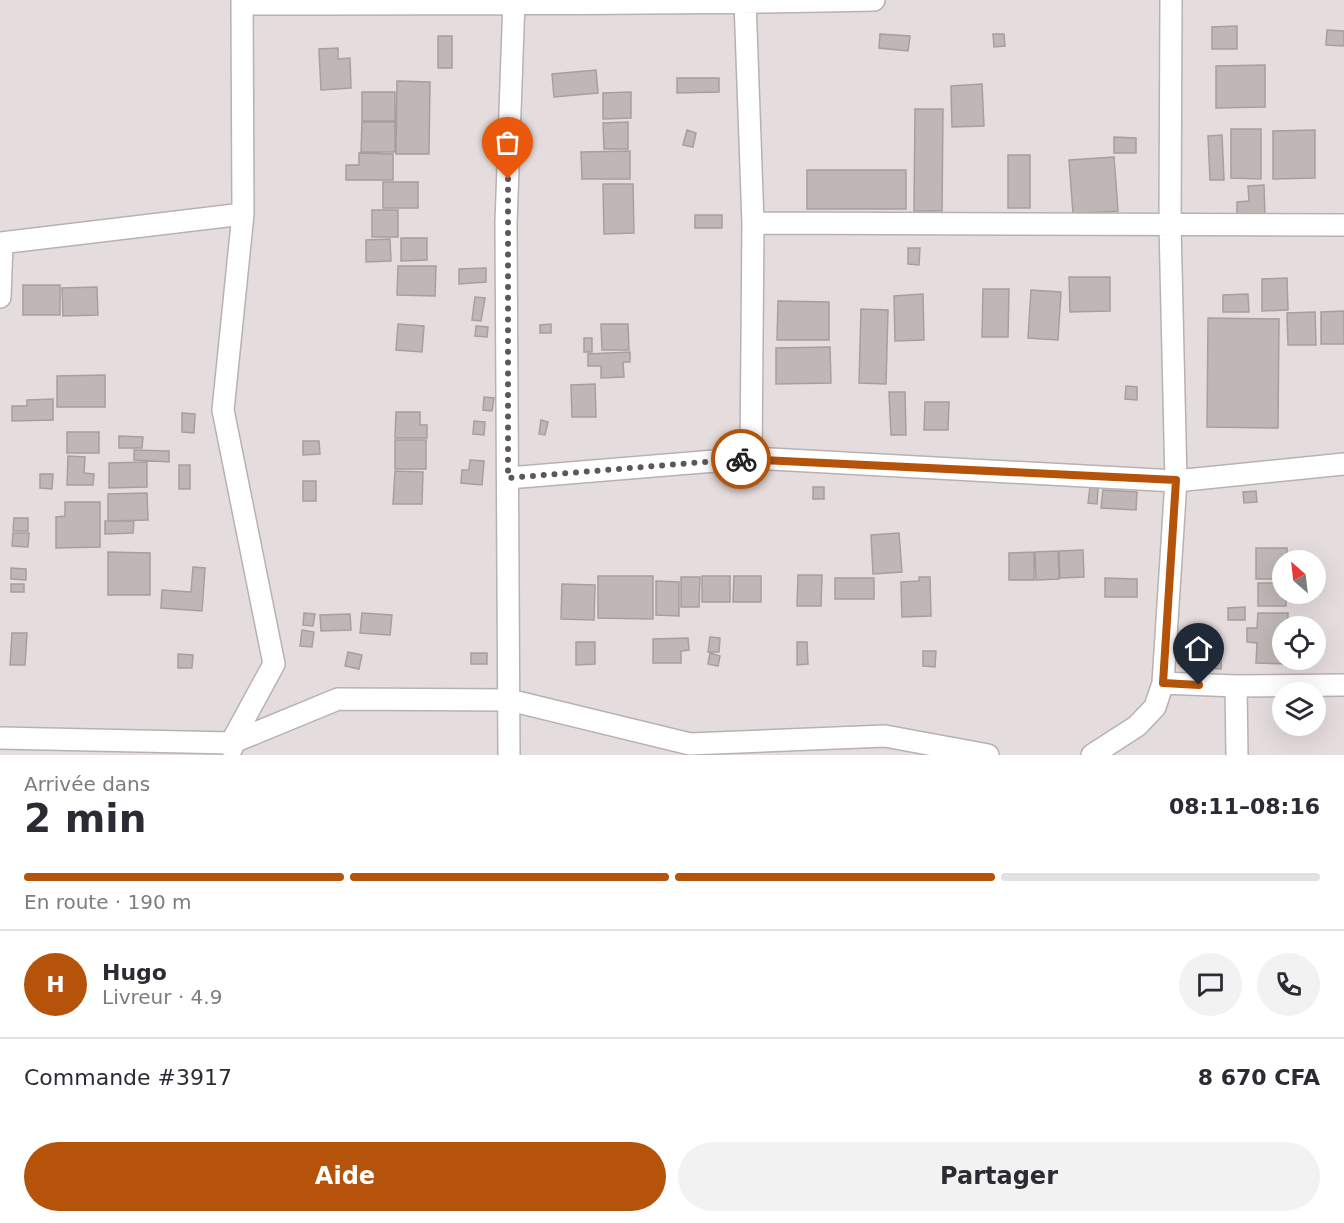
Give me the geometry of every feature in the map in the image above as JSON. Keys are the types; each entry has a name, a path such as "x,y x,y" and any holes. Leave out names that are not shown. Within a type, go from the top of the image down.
{"street":[{"path":"232,749 274,664 223,410 243,214 242,2 874,0"},
{"path":"1092,755 1137,726 1155,707 1163,683 1176,480 1170,225 1171,0"},
{"path":"509,755 506,223 514,1"},
{"path":"745,1 753,223 751,458"},
{"path":"0,297 1,243 243,214"},
{"path":"753,223 1344,225"},
{"path":"508,478 751,458 1176,480 1344,464"},
{"path":"1163,683 1236,686 1344,685"},
{"path":"1236,686 1237,755"},
{"path":"0,738 232,749 338,699 509,700 691,749 884,745 988,755"}],"building":[{"path":"1237,26 1237,49 1212,49 1212,27"},
{"path":"1327,30 1344,31 1344,46 1326,45"},
{"path":"880,34 910,36 908,51 879,48"},
{"path":"993,34 1004,34 1005,46 994,47"},
{"path":"438,36 452,36 452,68 438,68"},
{"path":"338,48 338,59 350,58 351,88 321,90 319,49"},
{"path":"1265,65 1265,107 1216,108 1216,66"},
{"path":"596,70 598,93 554,97 552,74"},
{"path":"677,78 719,78 719,92 677,93"},
{"path":"397,81 430,82 429,154 396,154"},
{"path":"982,84 984,126 952,127 951,86"},
{"path":"362,92 395,92 395,121 362,121"},
{"path":"631,92 631,118 603,119 603,93"},
{"path":"915,109 943,109 942,211 914,211"},
{"path":"362,122 395,122 395,152 361,152"},
{"path":"628,122 628,149 604,149 603,123"},
{"path":"1231,129 1261,129 1261,179 1231,178"},
{"path":"687,130 696,133 693,147 683,145"},
{"path":"1315,130 1315,178 1273,179 1273,131"},
{"path":"1222,135 1224,180 1210,180 1208,136"},
{"path":"1114,137 1136,138 1136,153 1114,153"},
{"path":"630,151 630,179 582,179 581,152"},
{"path":"359,153 393,154 393,180 346,180 346,165 359,165"},
{"path":"1008,155 1030,155 1030,208 1008,208"},
{"path":"1114,157 1118,211 1073,214 1069,160"},
{"path":"807,170 906,170 906,209 807,209"},
{"path":"383,182 418,182 418,208 383,208"},
{"path":"603,184 633,184 634,233 604,234"},
{"path":"1264,185 1265,218 1237,220 1237,202 1249,201 1248,186"},
{"path":"372,210 398,210 398,237 372,237"},
{"path":"695,215 722,215 722,228 695,228"},
{"path":"401,238 427,238 427,260 401,261"},
{"path":"390,239 391,261 366,262 366,240"},
{"path":"908,248 920,248 919,265 908,264"},
{"path":"398,266 436,266 435,296 397,295"},
{"path":"486,268 486,282 459,284 459,269"},
{"path":"1069,277 1110,277 1110,311 1070,312"},
{"path":"1287,278 1288,310 1262,311 1262,279"},
{"path":"23,285 60,285 60,315 23,315"},
{"path":"97,287 98,315 63,316 62,288"},
{"path":"983,289 1009,289 1008,337 982,337"},
{"path":"1031,290 1061,292 1058,340 1028,338"},
{"path":"923,294 924,340 895,341 894,296"},
{"path":"1248,294 1249,312 1223,312 1223,295"},
{"path":"475,297 485,298 481,321 472,320"},
{"path":"778,301 829,302 829,340 777,340"},
{"path":"861,309 888,310 886,384 859,383"},
{"path":"1344,311 1344,344 1321,344 1321,312"},
{"path":"1315,312 1316,345 1288,345 1287,313"},
{"path":"1208,318 1279,319 1278,428 1207,427"},
{"path":"398,324 424,326 422,352 396,350"},
{"path":"551,324 551,333 540,333 540,325"},
{"path":"601,324 628,324 629,350 602,350"},
{"path":"476,326 488,327 487,337 475,336"},
{"path":"584,338 592,338 592,352 584,352"},
{"path":"830,347 831,383 776,384 776,348"},
{"path":"630,352 630,362 623,362 624,377 601,378 601,366 588,366 588,354"},
{"path":"105,375 105,407 57,407 57,376"},
{"path":"595,384 596,417 572,417 571,385"},
{"path":"1126,386 1137,387 1137,400 1125,399"},
{"path":"889,392 905,392 906,435 891,435"},
{"path":"484,397 494,398 492,411 483,410"},
{"path":"53,399 53,420 12,421 12,406 27,406 27,400"},
{"path":"925,402 949,402 948,430 924,430"},
{"path":"396,412 420,412 420,425 427,425 427,438 395,438"},
{"path":"182,413 195,414 194,433 182,432"},
{"path":"541,420 548,422 545,435 539,434"},
{"path":"474,421 485,422 484,435 473,434"},
{"path":"67,432 99,432 99,453 67,453"},
{"path":"119,436 143,437 142,448 119,448"},
{"path":"395,440 426,440 426,469 395,469"},
{"path":"303,441 319,441 320,454 303,455"},
{"path":"134,450 169,451 169,462 134,460"},
{"path":"68,456 85,457 84,473 94,474 93,485 67,485"},
{"path":"470,460 484,461 482,485 461,483 462,470 469,470"},
{"path":"147,462 147,487 109,488 109,463"},
{"path":"179,465 190,465 190,489 179,489"},
{"path":"395,471 423,472 422,504 393,504"},
{"path":"40,474 53,474 52,489 40,488"},
{"path":"303,481 316,481 316,501 303,501"},
{"path":"813,487 824,487 824,499 813,499"},
{"path":"1090,487 1098,488 1097,504 1088,503"},
{"path":"1103,490 1137,492 1136,510 1101,508"},
{"path":"1256,491 1257,502 1244,503 1243,492"},
{"path":"147,493 148,520 108,521 108,494"},
{"path":"65,502 100,502 100,547 56,548 56,517 65,516"},
{"path":"14,518 28,518 28,531 13,531"},
{"path":"105,521 134,521 133,533 105,534"},
{"path":"13,533 29,533 28,547 12,546"},
{"path":"899,533 902,572 873,574 871,535"},
{"path":"1256,548 1287,548 1287,550 1272,550 1272,579 1256,579"},
{"path":"1083,550 1084,577 1060,578 1059,551"},
{"path":"1058,551 1059,579 1036,580 1035,552"},
{"path":"108,552 150,553 150,595 108,595"},
{"path":"1034,552 1034,580 1009,580 1009,553"},
{"path":"193,567 205,568 202,611 161,608 162,590 191,592"},
{"path":"11,568 26,569 26,580 11,579"},
{"path":"798,575 822,575 821,606 797,606"},
{"path":"598,576 653,576 653,619 598,618"},
{"path":"702,576 730,576 730,602 702,602"},
{"path":"734,576 761,576 761,602 733,602"},
{"path":"681,577 700,577 699,607 681,607"},
{"path":"919,577 930,577 931,616 902,617 901,582 919,581"},
{"path":"835,578 874,578 874,599 835,599"},
{"path":"1105,578 1137,579 1137,597 1105,597"},
{"path":"656,581 679,582 679,616 656,615"},
{"path":"1258,583 1272,583 1272,604 1286,604 1286,606 1258,606"},
{"path":"11,584 24,584 24,592 11,592"},
{"path":"562,584 595,585 594,620 561,619"},
{"path":"1245,607 1245,620 1228,620 1228,608"},
{"path":"304,613 315,614 313,626 303,625"},
{"path":"362,613 392,615 390,635 360,633"},
{"path":"1258,613 1288,613 1288,616 1272,616 1272,664 1256,663 1257,643 1247,642 1247,628 1257,628"},
{"path":"350,614 351,630 321,631 320,615"},
{"path":"302,630 314,632 312,647 300,646"},
{"path":"12,633 27,633 25,665 10,665"},
{"path":"710,637 720,638 719,652 708,652"},
{"path":"688,638 689,650 681,651 681,663 653,663 653,639"},
{"path":"576,642 595,642 595,664 576,665"},
{"path":"797,642 807,642 808,664 797,665"},
{"path":"1210,642 1222,643 1221,669 1208,668"},
{"path":"923,651 936,651 935,667 923,666"},
{"path":"348,652 362,655 359,669 345,666"},
{"path":"471,653 487,653 487,664 471,664"},
{"path":"710,653 720,656 718,666 708,664"},
{"path":"178,654 193,655 192,668 178,668"}],"way so far":[{"path":"508,179 506,223 508,478 741,459"}],"route":[{"path":"741,459 1176,480 1163,683 1199,685"}]}
